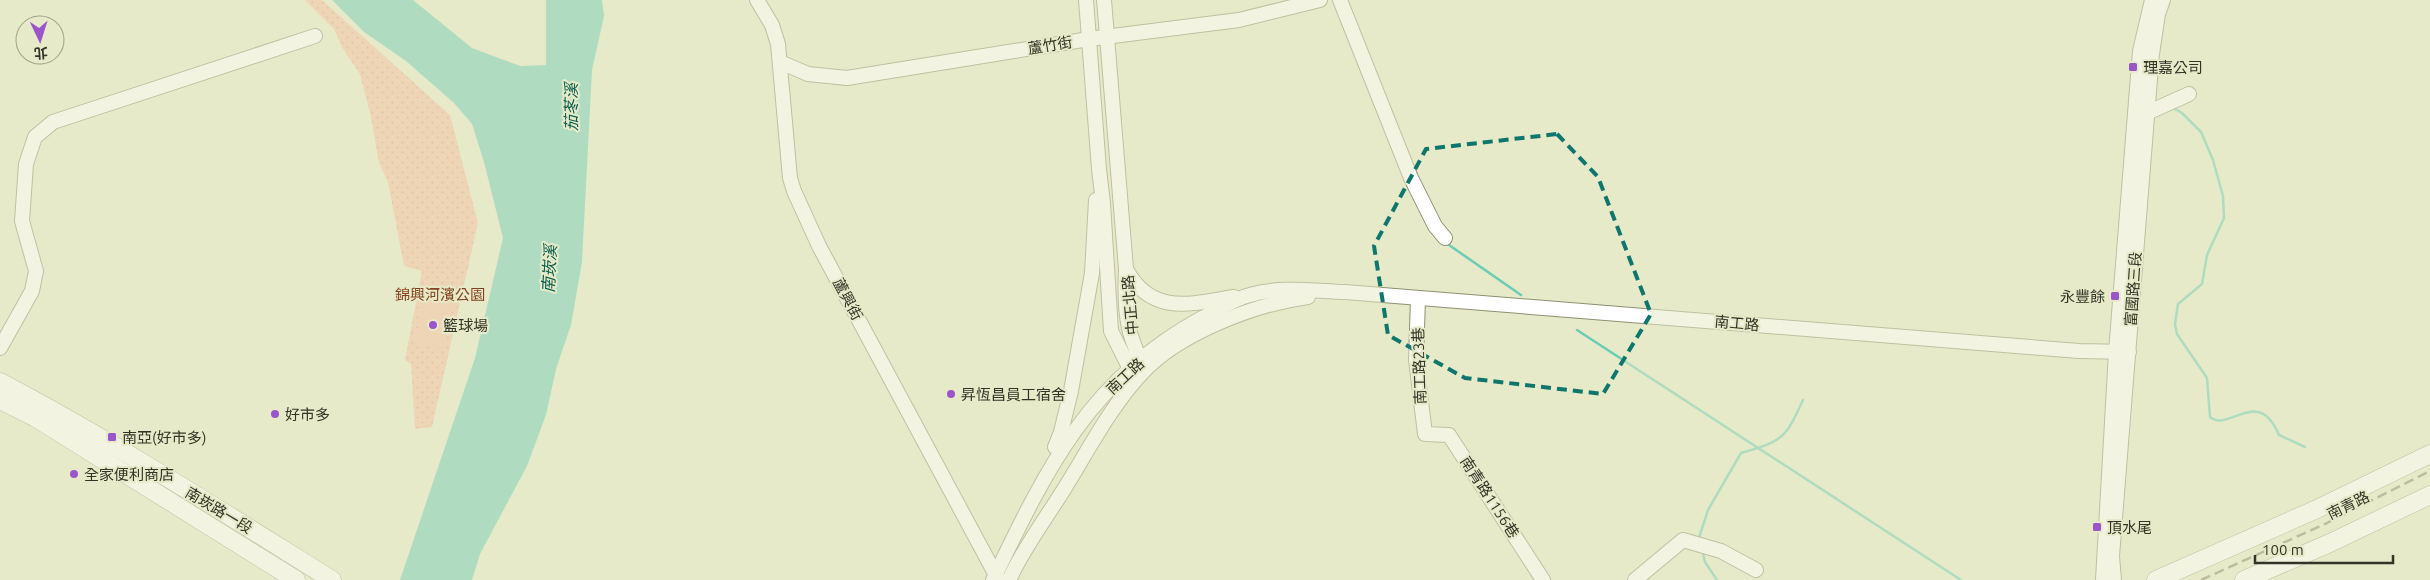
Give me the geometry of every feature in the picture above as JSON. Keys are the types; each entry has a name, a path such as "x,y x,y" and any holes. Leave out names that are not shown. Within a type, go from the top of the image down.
{"main road":[{"name":"南崁路一段","path":"0,382 174,482 332,580"},
{"name":"南崁路一段","path":"0,400 36,418 296,580"},
{"path":"2156,580 2317,509 2430,454"},
{"name":"南青路","path":"2182,580 2321,518 2430,465"},
{"path":"2269,580 2429,498"},
{"name":"南青路","path":"2244,580 2429,498"}],"street":[{"name":"蘆興街","path":"757,0 772,25 778,44 790,178 794,191 819,246 996,578"},
{"name":"中正北路","path":"1086,0 1103,203 1111,331 1138,366"},
{"name":"中正北路","path":"1104,0 1126,270 1125,288 1128,327 1138,366"},
{"name":"蘆竹街","path":"780,62 808,74 847,78 1106,36 1240,20 1320,0"},
{"path":"1340,0 1411,178 1435,226 1445,238"},
{"name":"富國路三段","path":"2103,580 2141,112 2140,51 2152,0"},
{"name":"富國路三段","path":"2141,112 2158,14 2163,0"},
{"path":"0,348 32,291 36,271 22,221 26,164 35,137 53,122 315,36"},
{"path":"2141,112 2189,94"},
{"path":"1040,485 1061,432 1076,364 1092,272 1099,169"},
{"path":"1126,270 1134,282 1145,292 1168,303 1185,304 1248,295"},
{"name":"南工路","path":"996,578 1040,485 1084,416 1138,366 1184,328 1248,295 1294,290 1345,292 2122,352"},
{"name":"南工路","path":"1009,580 1029,542 1138,366 1223,320 1261,307 1345,292"},
{"name":"南工路23巷","path":"1418,298 1416,360 1425,434"},
{"name":"富國路三段","path":"2114,580 2112,556 2122,352"},
{"name":"南青路1156巷","path":"1425,434 1449,435 1543,580"},
{"path":"1635,580 1683,540 1721,551 1756,570"}],"highlighted area":[{"path":"1557,134 1598,177 1651,314 1603,394 1465,378 1388,335 1374,246 1426,149"}],"green space":[{"name":"錦興河濱公園","path":"305,0 322,0 450,115 478,223 432,427 415,429 411,364 405,360 422,271 404,266 388,182 379,163 371,117 360,74 343,49 334,29"},
{"name":"籃球場","path":"424,299 452,305 442,349 415,344"}],"water":[{"path":"332,0 413,0 472,48 520,66 546,65 546,0 602,0 604,16 592,70 582,262 571,325 556,369 546,415 527,466 480,554 472,580 400,580 475,358 503,238 484,162 472,124 454,103 406,61 364,32"}],"waterway":[{"path":"2172,107 2182,113 2201,132 2213,160 2223,196 2224,218 2207,255 2202,284 2178,304 2175,324 2177,334 2207,378 2210,417 2226,420 2244,413 2262,413 2271,421 2279,435 2305,447"},
{"path":"1449,245 1521,295"},
{"path":"1577,330 1961,580"},
{"path":"1699,538 1708,510 1741,453 1766,445 1781,437 1792,423 1803,400"},
{"path":"1703,554 1705,562 1717,580"}],"railway":[{"path":"2201,580 2327,523 2430,471"}],"place":[{"name":"理嘉公司","path":"2133,67"},
{"name":"永豐餘","path":"2115,296"},
{"name":"籃球場","path":"433,325"},
{"name":"昇恆昌員工宿舍","path":"951,394"},
{"name":"好市多","path":"275,414"},
{"name":"南亞(好市多)","path":"112,437"},
{"name":"全家便利商店","path":"74,474"},
{"name":"頂水尾","path":"2097,527"}],"water label":[{"name":"茄苳溪","path":"571,107"},
{"name":"南崁溪","path":"549,269"}]}
